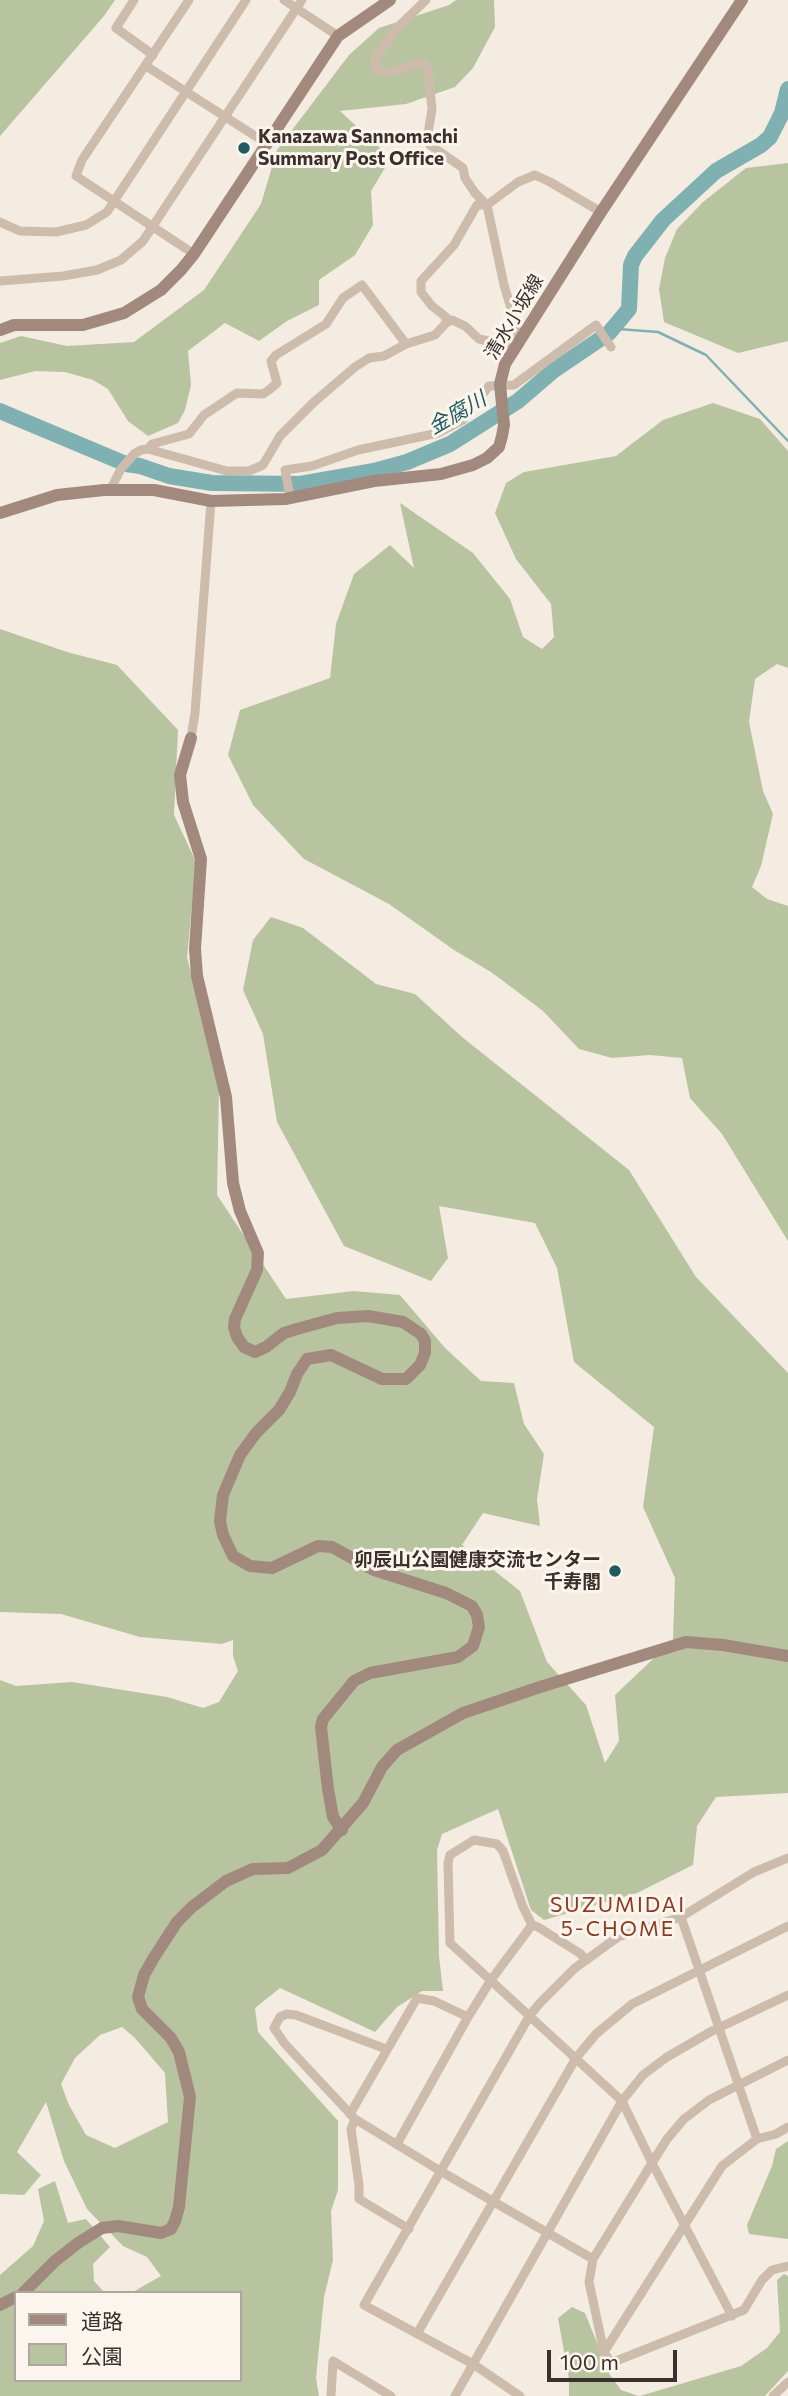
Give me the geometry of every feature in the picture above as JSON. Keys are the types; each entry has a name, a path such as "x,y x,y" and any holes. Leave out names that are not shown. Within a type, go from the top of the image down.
{"street":[{"path":"134,0 116,28 153,55"},
{"path":"189,0 82,160 76,176 194,254"},
{"path":"0,222 20,231 56,232 86,225 107,212 246,0"},
{"path":"284,0 299,4 338,36"},
{"path":"144,450 228,471 248,471 263,465 280,436 355,367 369,358 384,356 406,344 435,335 452,320 465,326 479,339 517,348 518,332 504,285 487,205 465,178 463,168 430,145 427,140 432,88 425,65 419,63 390,72 377,71 375,66 376,57 391,36 426,0"},
{"name":"清水小坂線","path":"0,513 57,495 110,490 154,490 211,501 287,498 374,481 441,474 487,458 499,447 504,425 501,388 505,364 601,212 742,0"},
{"path":"0,330 14,325 83,325 124,313 161,290 194,254 338,36 382,2"},
{"path":"0,281 63,276 97,270 121,260 143,241 299,4"},
{"path":"146,66 266,143"},
{"path":"446,323 446,317 432,306 421,292 421,281 454,245 477,205 487,205 518,182 535,175 550,181 601,212"},
{"path":"110,490 121,469 134,454 152,444 189,434 204,415 237,393 263,394 269,390 277,383 271,361 276,355 326,324 349,292 362,285 406,344"},
{"path":"287,498 285,470 312,466 358,450 438,433 463,420 489,386 501,388 514,385 596,325 611,347"},
{"path":"211,501 195,713 180,775 183,802 201,859 195,949 197,976 226,1097 233,1183 240,1210 258,1253 257,1270 234,1319 234,1327 244,1347 255,1352 284,1333 337,1318 368,1316 403,1322 421,1334 425,1341 425,1353 420,1365 406,1379 382,1379 331,1355 307,1359 279,1410 256,1433 240,1455 223,1495 220,1521 223,1535 233,1556 250,1566 272,1568 318,1546 332,1546 374,1570 446,1593 472,1606 477,1615 478,1627 473,1646 458,1657 370,1672 354,1681 323,1720 321,1727 328,1789 333,1816 341,1830"},
{"path":"25,2291 55,2261 102,2228 118,2226 161,2233 171,2229 179,2207 191,2097 179,2052 171,2038 142,2009 138,1997 144,1975 177,1922 192,1907 226,1881 253,1869 288,1868 322,1850 363,1803 382,1767 397,1750 463,1713 686,1642 723,1645 788,1657"},
{"path":"585,1960 581,1954 532,1925 503,1852 497,1844 474,1840 450,1855 447,1864 450,1942 622,2101 732,2316"},
{"path":"520,2396 473,2364 364,2305 530,2015 540,2003 575,1968 618,1937 681,1917 754,1872 788,1858"},
{"path":"681,1917 757,2139"},
{"path":"397,2144 468,2017 491,1980 532,1925"},
{"path":"418,2332 576,2058 596,2034 632,2004 788,1926"},
{"path":"455,2396 622,2101 643,2075 667,2057 720,2027 788,1995"},
{"path":"409,2229 359,2199 351,2129 353,2116 386,2049 417,1998 434,2001 468,2017"},
{"path":"386,2049 296,2015 287,2014 280,2017 274,2028 285,2044 353,2116 442,2172 593,2259"},
{"path":"788,2060 709,2100 684,2119 667,2139 593,2259 589,2282 604,2352 611,2363 744,2311 762,2280 772,2270 788,2266"},
{"path":"604,2352 722,2166 757,2139 776,2134 788,2127"},
{"path":"331,2396 333,2361 391,2396"},
{"path":"773,2396 788,2382"}],"green space":[{"path":"0,0 115,0 0,136"},
{"path":"456,0 494,0 495,27 473,68 455,87 406,104 340,111 391,158 371,191 373,225 355,255 319,280 319,305 287,321 259,341 225,323 188,351 191,385 185,410 178,423 148,436 128,421 108,389 93,380 65,372 35,371 0,380 0,343 21,336 67,346 134,342 204,290 261,204 277,150 349,55 379,28 449,5"},
{"path":"788,163 788,341 738,353 664,322 659,289 665,258 677,229 703,202 746,168"},
{"path":"713,403 760,419 788,451 788,668 777,664 755,679 749,722 763,791 773,814 761,866 752,887 767,899 788,906 788,1241 722,1134 690,1098 682,1058 650,1055 612,1058 579,1049 543,1011 491,972 454,950 389,904 304,859 253,805 228,755 240,710 330,678 336,624 354,574 390,545 414,568 400,503 473,553 510,599 523,637 542,649 554,637 551,604 516,559 495,513 506,483 524,472 616,456 663,420"},
{"path":"0,629 67,652 117,665 178,730 174,815 196,862 187,957 219,1088 217,1195 286,1299 354,1291 400,1295 445,1348 481,1381 514,1383 524,1424 544,1454 537,1499 540,1526 483,1513 462,1545 520,1591 547,1662 586,1705 605,1763 619,1741 615,1695 673,1640 675,1578 643,1507 654,1427 574,1362 557,1268 535,1223 439,1206 448,1258 431,1281 344,1246 277,1122 263,1034 243,990 253,940 271,917 303,928 376,984 415,994 462,1037 629,1170 696,1277 788,1373 788,1793 716,1797 697,1826 693,1865 637,1893 544,1920 531,1910 498,1809 442,1834 437,1850 439,1956 443,1991 422,1991 397,2007 375,2032 280,1988 255,2008 258,2032 338,2121 338,2190 331,2211 333,2260 324,2297 316,2378 319,2396 0,2396 0,2275 33,2246 44,2221 38,2189 55,2181 68,2223 86,2219 110,2247 93,2264 94,2281 103,2291 14,2291 14,2382 242,2382 242,2291 135,2291 161,2276 147,2257 123,2246 87,2209 64,2161 46,2102 17,2152 41,2175 24,2195 0,2194 0,1680 16,1686 72,1682 167,1697 203,1708 219,1702 238,1671 233,1656 233,1640 222,1644 140,1637 61,1614 0,1612","holes":["122,2027 165,2073 168,2122 115,2148 86,2135 61,2084 75,2058 100,2035"]},
{"path":"788,2141 788,2239 749,2234 747,2225 772,2166 776,2149"},
{"path":"784,2274 788,2276 788,2371 765,2396 640,2396 741,2366 767,2348 780,2332 777,2280"},
{"path":"572,2307 585,2313 610,2375 621,2390 639,2396 569,2396 569,2379 558,2318"}],"waterway":[{"name":"金腐川","path":"0,411 126,464 169,476 212,483 300,484 374,471 407,462 450,444 518,401 553,371 609,333 629,309 631,265 635,256 663,220 716,171 770,137 782,113 788,89"},
{"path":"618,324 618,329 658,332 706,355 788,441"}],"place":[{"name":"Kanazawa Sannomachi Summary Post Office","path":"244,148"},
{"name":"卯辰山公園健康交流センター 千寿閣","path":"615,1571"}],"district":[{"name":"SUZUMIDAI 5-CHOME","path":"618,1917"}]}
